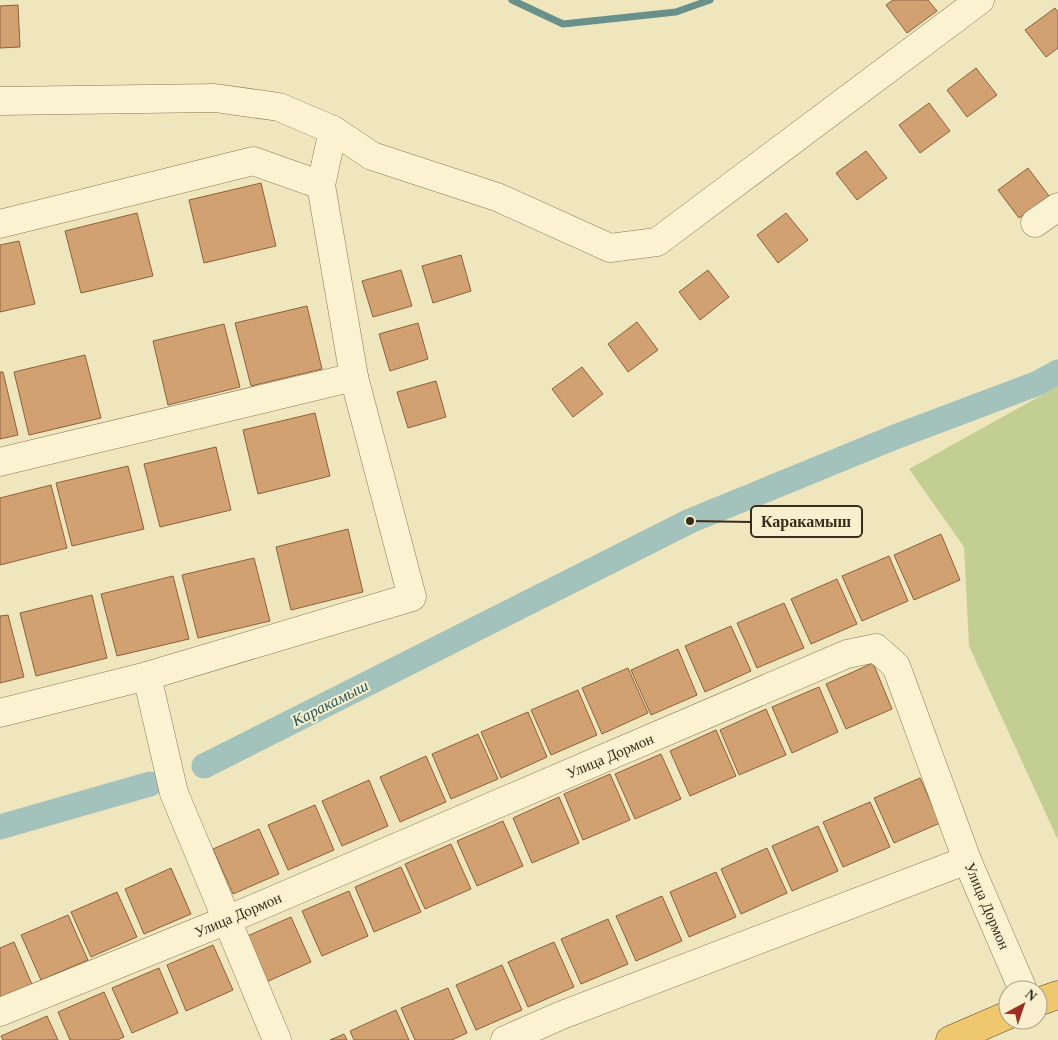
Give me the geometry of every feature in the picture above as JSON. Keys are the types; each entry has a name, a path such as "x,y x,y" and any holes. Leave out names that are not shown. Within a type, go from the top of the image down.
{"highway":[{"path":"950,1040 998,1019"}],"street":[{"path":"0,100 215,98 279,107 333,130 372,156 497,197 610,248 657,242 980,0"},
{"path":"0,713 147,676 412,596 354,376 321,184 333,130"},
{"path":"0,224 253,161 321,184"},
{"path":"1035,223 1058,206"},
{"path":"0,462 354,376"},
{"name":"Улица Дормон","path":"0,1012 227,920 847,654 876,648 896,666 967,860 1019,980"},
{"path":"147,676 174,793 277,1040"},
{"path":"505,1040 571,1012 967,860"}],"green space":[{"path":"1058,386 1058,840 969,646 964,547 909,469"}],"building":[{"path":"893,0 928,0 937,11 907,33 886,5"},
{"path":"18,5 20,47 0,48 0,6"},
{"path":"1055,8 1058,12 1058,48 1046,57 1025,30"},
{"path":"976,68 997,95 967,117 947,90"},
{"path":"929,103 950,131 920,153 899,125"},
{"path":"866,151 887,178 857,200 836,173"},
{"path":"1028,168 1049,196 1019,218 998,190"},
{"path":"261,183 276,246 204,263 189,200"},
{"path":"137,213 153,276 81,293 65,231"},
{"path":"786,213 808,240 778,263 757,235"},
{"path":"19,241 35,304 0,312 0,245"},
{"path":"461,255 471,291 433,303 422,266"},
{"path":"401,270 412,306 373,317 362,281"},
{"path":"708,270 729,297 700,320 679,292"},
{"path":"307,306 322,369 251,386 235,323"},
{"path":"637,322 658,350 628,372 608,344"},
{"path":"418,323 428,359 390,371 379,334"},
{"path":"224,324 240,387 168,405 153,341"},
{"path":"85,355 101,418 29,435 14,372"},
{"path":"582,367 603,394 573,417 552,389"},
{"path":"0,372 3,372 18,435 0,439"},
{"path":"436,381 446,417 408,428 397,392"},
{"path":"315,413 330,476 258,494 243,430"},
{"path":"216,447 231,510 160,527 144,464"},
{"path":"128,466 144,529 72,546 56,483"},
{"path":"51,485 67,548 0,565 0,498"},
{"path":"348,529 363,592 291,610 276,547"},
{"path":"941,534 960,580 914,600 894,555"},
{"path":"889,556 908,601 862,621 842,576"},
{"path":"254,558 270,621 198,638 182,575"},
{"path":"173,576 189,639 117,656 101,594"},
{"path":"837,579 857,624 811,644 791,599"},
{"path":"92,595 107,658 36,676 20,613"},
{"path":"784,603 804,648 757,668 737,623"},
{"path":"8,615 24,677 0,683 0,616"},
{"path":"731,626 751,671 705,692 685,646"},
{"path":"678,649 697,695 651,715 631,670"},
{"path":"873,663 892,709 846,729 826,684"},
{"path":"628,668 648,713 602,734 582,688"},
{"path":"819,687 838,732 792,753 772,707"},
{"path":"578,690 597,735 551,755 531,710"},
{"path":"766,709 786,755 739,775 720,730"},
{"path":"528,712 547,757 501,778 481,732"},
{"path":"716,730 736,776 690,796 670,751"},
{"path":"478,734 498,779 451,799 432,754"},
{"path":"661,754 681,799 635,819 615,774"},
{"path":"426,756 446,802 400,822 380,777"},
{"path":"610,774 630,820 583,840 564,794"},
{"path":"920,778 940,823 894,843 874,798"},
{"path":"369,780 388,826 342,846 322,801"},
{"path":"559,797 579,843 532,863 513,818"},
{"path":"870,802 890,847 843,867 823,822"},
{"path":"315,805 334,850 288,870 268,825"},
{"path":"503,821 523,866 477,886 457,841"},
{"path":"818,826 838,871 792,891 772,846"},
{"path":"259,829 279,874 233,894 213,849"},
{"path":"451,844 471,889 425,909 405,864"},
{"path":"767,848 787,893 741,914 721,869"},
{"path":"401,867 421,912 374,932 355,887"},
{"path":"171,868 191,914 144,934 125,889"},
{"path":"716,872 736,917 689,937 670,892"},
{"path":"349,891 368,936 322,956 302,911"},
{"path":"117,892 137,937 91,957 71,912"},
{"path":"662,896 682,941 636,961 616,916"},
{"path":"68,915 88,960 41,980 21,935"},
{"path":"291,917 311,962 264,983 245,937"},
{"path":"608,919 628,964 581,984 561,939"},
{"path":"14,942 33,987 0,1002 0,948"},
{"path":"554,942 574,987 528,1007 508,962"},
{"path":"213,945 233,990 186,1011 167,965"},
{"path":"502,965 522,1010 476,1030 456,985"},
{"path":"159,968 178,1013 132,1033 112,988"},
{"path":"448,988 467,1033 452,1040 415,1040 401,1008"},
{"path":"104,992 124,1037 117,1040 70,1040 58,1012"},
{"path":"396,1010 409,1040 354,1040 350,1031"},
{"path":"47,1016 58,1040 3,1040 1,1036"},
{"path":"344,1034 347,1040 330,1040"}],"waterway":[{"path":"512,0 563,24 676,12 710,0"},
{"name":"Каракамыш","path":"204,766 690,521 895,437 1038,383 1058,372"},
{"name":"Каракамыш","path":"0,827 150,784"}],"place":[{"name":"Каракамыш","path":"690,521"}]}
